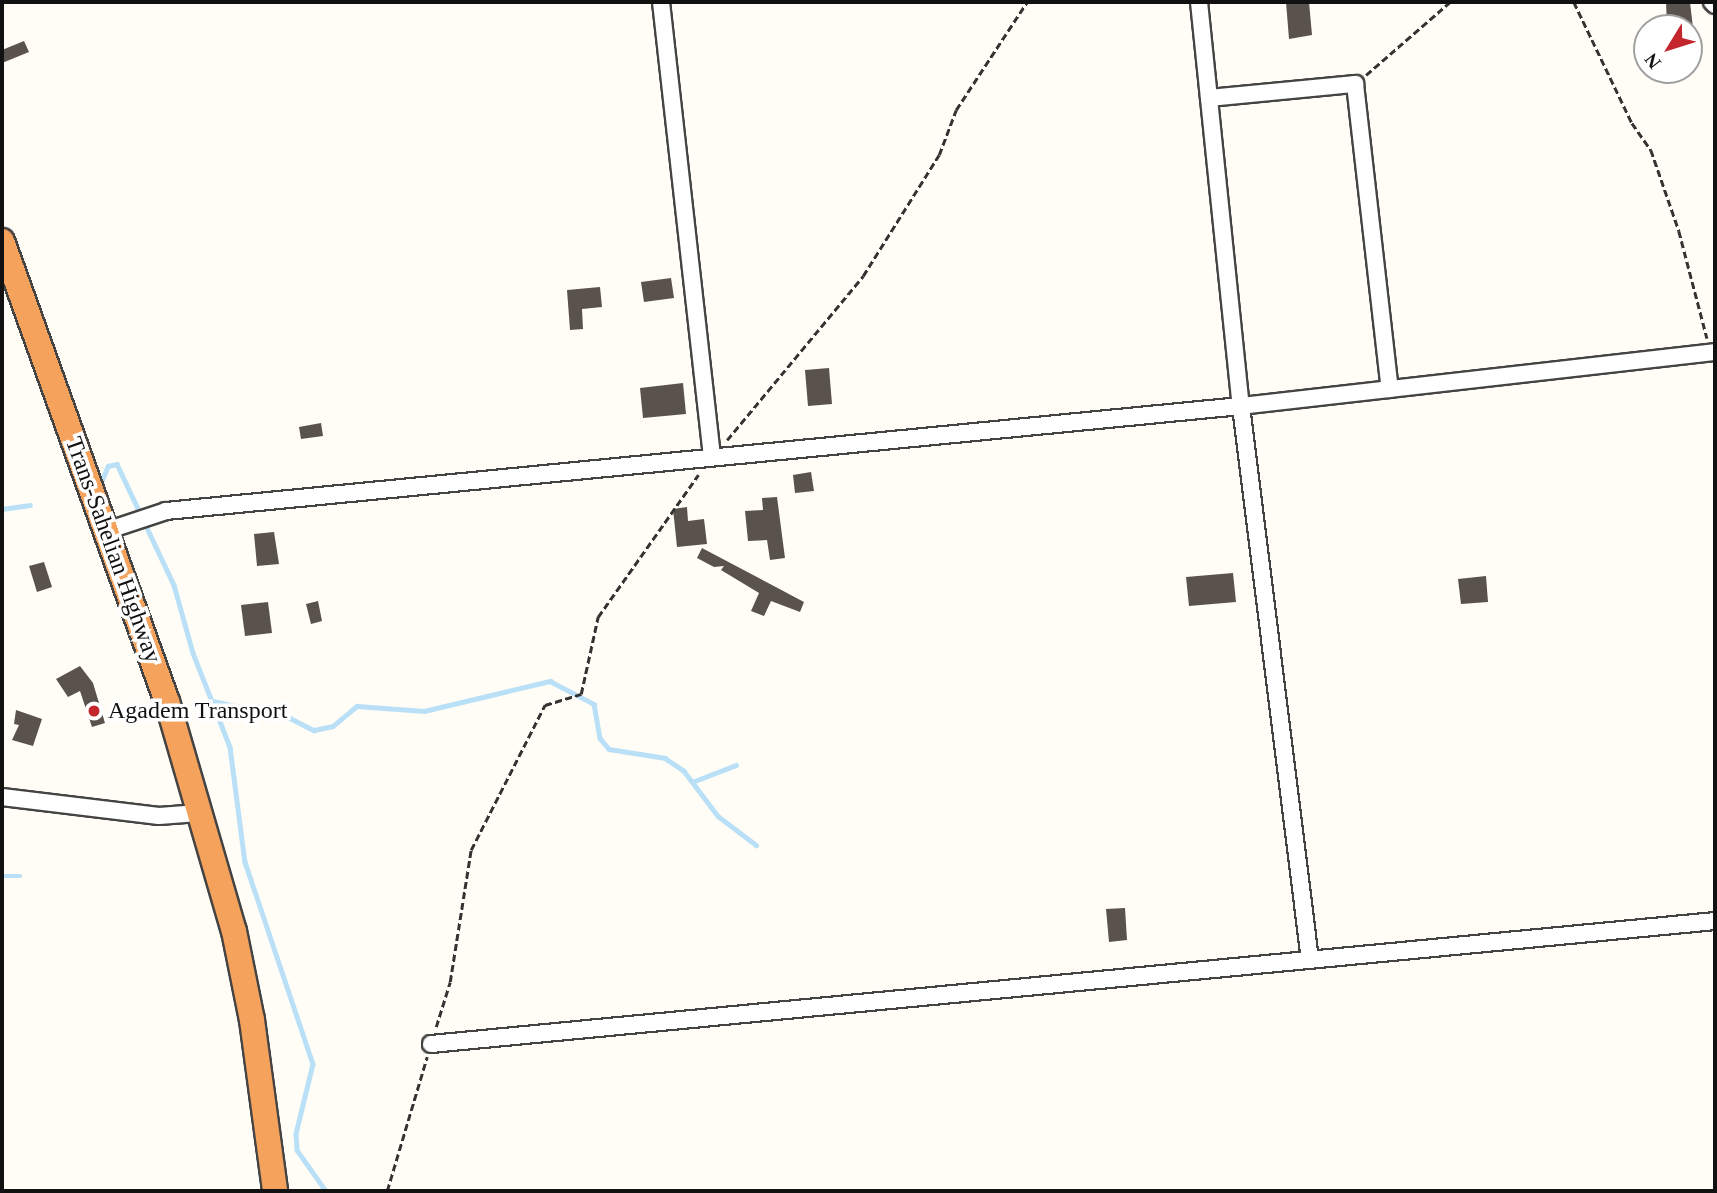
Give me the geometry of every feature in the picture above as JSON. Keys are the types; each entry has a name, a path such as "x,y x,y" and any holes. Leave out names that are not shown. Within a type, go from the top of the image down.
{"highway":[{"name":"Trans-Sahelian Highway","path":"2,241 167,701 200,813 245,980 275,1191"}],"street":[{"path":"662,2 712,457"},
{"path":"1199,2 1241,405 1310,960"},
{"path":"1209,98 1355,84 1391,389"},
{"path":"106,531 166,511 1241,405 1713,353"},
{"path":"2,797 159,816 200,813"},
{"path":"431,1044 1715,921"}],"path":[{"path":"387,1191 450,982 471,849 545,705 581,694 598,617 648,541 712,457 863,276 939,155 956,110 982,66 1027,2"},
{"path":"1355,84 1450,2"},
{"path":"1574,2 1632,123 1651,150 1679,230 1713,353"}],"building":[{"path":"1286,2 1309,2 1312,35 1289,39"},
{"path":"1666,2 1690,2 1691,14 1666,14"},
{"path":"24,41 29,52 2,63 2,50"},
{"path":"671,278 674,298 644,302 641,282"},
{"path":"600,287 602,307 582,309 583,329 570,330 567,290"},
{"path":"829,368 832,404 808,406 805,370"},
{"path":"683,383 686,414 643,418 640,388"},
{"path":"321,423 323,436 301,439 299,427"},
{"path":"811,472 814,491 795,493 793,475"},
{"path":"777,497 785,558 770,560 767,540 748,541 745,511 763,510 762,498"},
{"path":"687,507 688,521 704,519 707,544 677,547 673,509"},
{"path":"274,532 279,564 257,566 254,534"},
{"path":"702,548 804,602 800,612 771,601 764,616 751,611 759,593 721,570 724,566 714,567 697,558"},
{"path":"44,562 52,587 37,592 29,566"},
{"path":"1233,573 1236,602 1189,606 1186,577"},
{"path":"1486,576 1488,602 1461,604 1458,579"},
{"path":"318,601 322,621 311,624 306,604"},
{"path":"268,602 272,633 245,636 241,605"},
{"path":"80,666 93,683 105,723 92,727 80,691 68,697 56,679"},
{"path":"16,710 42,719 33,746 12,740 19,725 14,724"},
{"path":"1125,908 1127,940 1109,942 1106,909"}],"waterway":[{"path":"102,480 108,466 117,464 174,585 193,653 230,747 245,862 313,1064 296,1134 297,1150 326,1191"},
{"path":"2,509 30,505"},
{"path":"213,701 290,718 314,730 333,726 357,706 424,711 550,681 594,704 600,738 609,749 665,758 684,771 718,816 756,845"},
{"path":"692,782 736,765"},
{"path":"2,876 20,876"}],"place":[{"name":"Agadem Transport","path":"94,711"}]}
